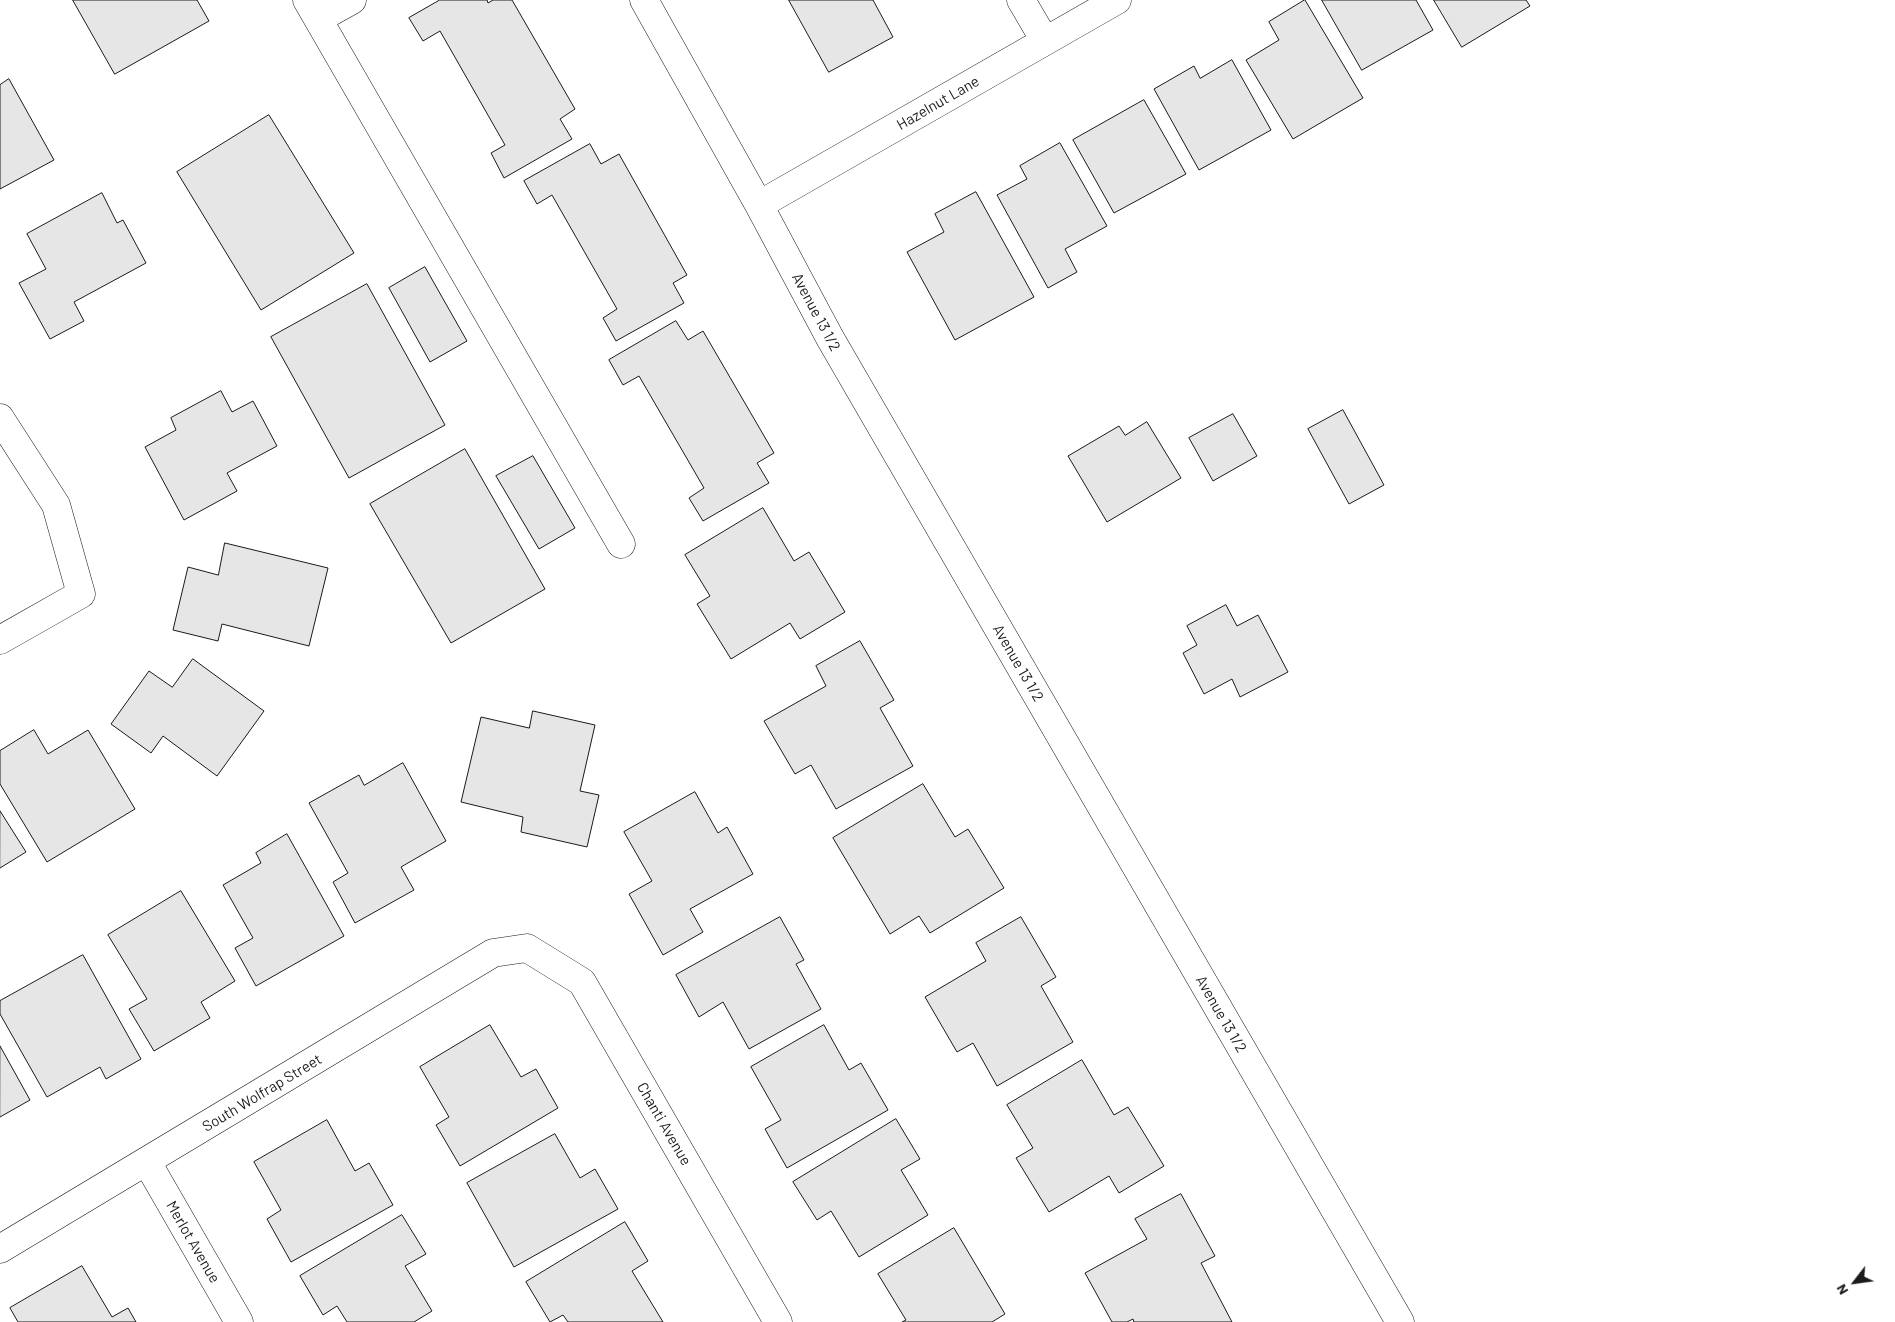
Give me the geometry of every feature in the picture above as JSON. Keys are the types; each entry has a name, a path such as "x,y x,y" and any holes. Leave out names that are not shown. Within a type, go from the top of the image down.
{"street":[{"path":"352,0 313,9 622,544"},
{"name":"Avenue 13 1/2","path":"644,0 760,205 830,338 1397,1321"},
{"path":"1021,0 1045,41"},
{"name":"Hazelnut Lane","path":"760,205 1117,0"},
{"path":"0,418 56,505 80,594 0,640"},
{"name":"South Wolfrap Street","path":"0,1249 493,953 527,948"},
{"name":"Chanti Avenue","path":"527,948 582,982 778,1322"},
{"name":"Merlot Avenue","path":"147,1162 239,1322"}],"building":[{"path":"73,0 197,0 209,21 115,74"},
{"path":"440,0 487,0 488,3 493,0 512,0 575,109 560,119 572,139 504,178 491,153 505,145 440,31 423,41 409,18"},
{"path":"789,0 873,0 893,37 829,72"},
{"path":"1305,0 1363,98 1293,139 1246,60 1279,40 1269,22"},
{"path":"1322,0 1416,0 1433,30 1362,70"},
{"path":"1434,0 1526,0 1530,6 1462,47"},
{"path":"1232,60 1271,130 1199,170 1154,89 1194,66 1200,78"},
{"path":"9,79 54,160 0,189 0,85"},
{"path":"1144,100 1186,174 1114,213 1073,140"},
{"path":"269,115 354,253 261,310 177,172"},
{"path":"1060,143 1107,226 1065,249 1077,272 1048,288 997,195 1027,179 1020,166"},
{"path":"590,144 601,164 619,154 687,275 673,283 684,303 616,341 603,318 617,309 552,195 537,204 524,181"},
{"path":"976,192 1034,297 955,340 907,252 944,232 935,214"},
{"path":"102,193 117,223 123,220 146,263 74,302 84,321 50,339 19,283 46,269 27,234"},
{"path":"425,267 467,341 430,362 389,288"},
{"path":"367,284 445,425 349,478 271,337"},
{"path":"676,321 688,340 703,331 774,453 757,463 769,483 703,521 689,498 704,488 639,376 623,385 609,360"},
{"path":"221,391 232,412 253,401 277,446 227,473 237,491 184,520 145,447 176,430 171,418"},
{"path":"1343,410 1384,485 1349,504 1308,429"},
{"path":"1233,414 1257,456 1213,481 1189,438"},
{"path":"1147,422 1181,478 1107,522 1068,456 1119,426 1125,435"},
{"path":"465,449 545,589 451,643 370,504"},
{"path":"533,456 575,528 539,549 496,476"},
{"path":"763,508 794,561 809,552 845,612 800,639 790,623 731,659 697,604 710,596 685,555"},
{"path":"225,543 328,568 309,646 222,624 218,641 173,630 188,567 218,575"},
{"path":"1226,605 1237,626 1258,615 1288,672 1240,697 1232,679 1204,694 1183,653 1197,645 1187,626"},
{"path":"860,641 894,700 880,708 913,766 836,809 811,765 795,774 764,721 826,686 816,666"},
{"path":"193,659 264,711 217,776 163,736 151,753 111,724 149,671 172,687"},
{"path":"533,711 595,725 580,791 599,795 587,847 521,832 523,817 461,802 481,717 529,728"},
{"path":"34,730 48,754 88,730 135,809 47,862 0,784 0,751"},
{"path":"403,763 446,841 401,867 414,890 355,923 333,882 348,873 309,803 359,775 364,785"},
{"path":"923,784 955,837 968,829 1004,888 930,933 919,916 890,934 833,838"},
{"path":"695,792 718,833 727,827 753,874 690,909 703,932 663,955 629,894 652,881 624,832"},
{"path":"0,811 26,852 0,868"},
{"path":"287,834 344,936 256,986 235,948 253,938 223,885 261,863 256,853"},
{"path":"181,891 235,981 201,1002 210,1018 154,1051 129,1009 147,999 108,935"},
{"path":"780,917 804,960 796,964 821,1009 749,1049 723,1002 699,1017 676,975"},
{"path":"1021,917 1056,977 1041,986 1073,1042 997,1086 973,1043 957,1052 925,997 986,961 976,943"},
{"path":"83,955 141,1059 106,1079 100,1067 47,1097 0,1014 0,1001"},
{"path":"490,1025 521,1077 536,1069 558,1108 460,1166 436,1125 449,1117 420,1067"},
{"path":"824,1025 849,1070 861,1063 888,1110 787,1168 765,1129 781,1120 751,1067"},
{"path":"0,1046 30,1100 0,1117"},
{"path":"1082,1060 1114,1115 1128,1107 1164,1166 1119,1193 1109,1176 1049,1212 1016,1158 1033,1148 1007,1105"},
{"path":"896,1119 920,1159 901,1170 928,1215 859,1257 831,1211 817,1220 793,1182"},
{"path":"327,1120 355,1171 369,1163 393,1205 291,1262 267,1219 281,1210 254,1162"},
{"path":"555,1134 580,1178 595,1169 618,1209 514,1267 467,1183"},
{"path":"1181,1194 1215,1256 1201,1263 1232,1322 1134,1322 1133,1319 1127,1322 1112,1322 1085,1273 1147,1239 1135,1219"},
{"path":"402,1215 426,1254 405,1266 432,1311 414,1322 347,1322 337,1306 323,1315 300,1276"},
{"path":"625,1222 648,1261 632,1271 663,1322 568,1322 563,1315 550,1322 526,1282"},
{"path":"954,1228 1005,1314 992,1322 902,1322 906,1320 878,1274"},
{"path":"82,1266 112,1317 128,1308 136,1322 18,1322 10,1308"}]}
